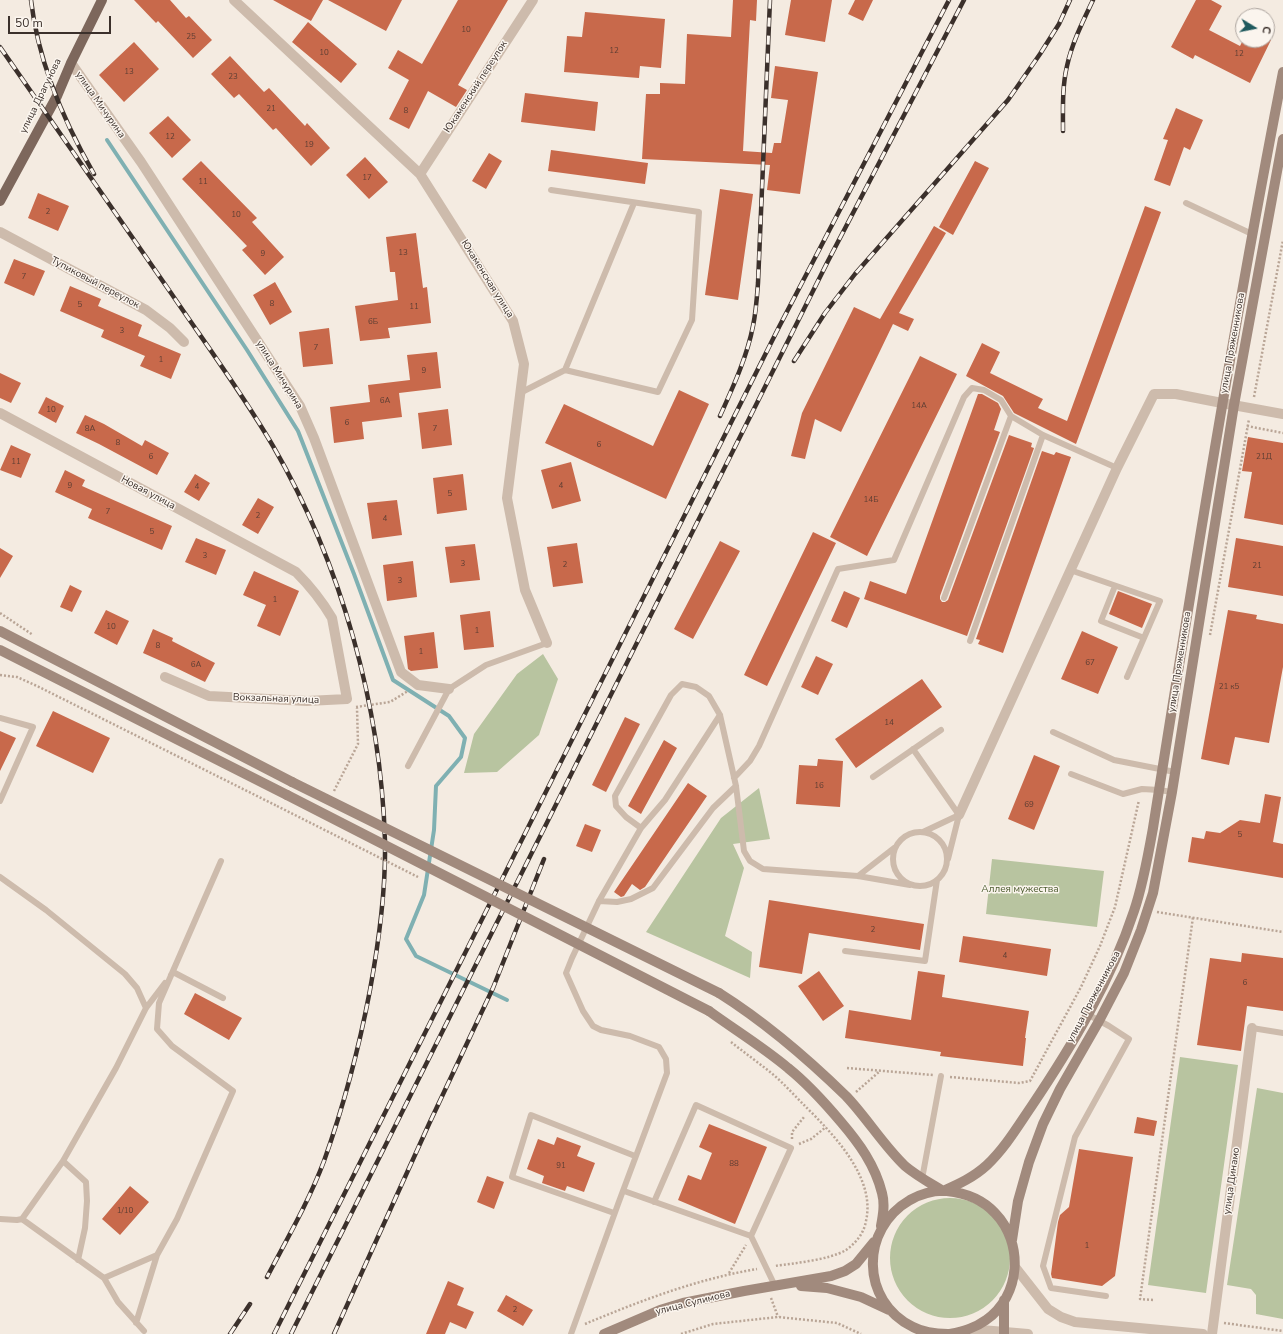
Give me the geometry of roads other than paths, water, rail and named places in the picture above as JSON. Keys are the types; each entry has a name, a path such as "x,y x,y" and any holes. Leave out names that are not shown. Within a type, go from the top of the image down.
{"main road":[{"name":"улица Драгунова","path":"0,201 56,96 102,0"},
{"name":"улица Пряженникова","path":"943,1191 964,1182 975,1175 988,1164 1010,1138 1049,1080 1087,1014 1107,977 1123,941 1134,910 1150,846 1222,403 1283,72"},
{"name":"улица Пряженникова","path":"1012,1240 1020,1195 1029,1162 1043,1124 1060,1089 1099,1021 1124,973 1141,930 1153,893 1172,792 1234,405 1283,139"},
{"path":"0,631 292,782 719,993 764,1024 806,1058 848,1098 888,1147 905,1165 922,1179 943,1191 956,1192 970,1196 990,1207 1003,1222 1012,1240 1015,1258 1011,1288 1000,1307 988,1319 971,1332 949,1334 928,1333 912,1327 890,1310 881,1298 874,1277 872,1256 883,1215 882,1193 877,1177 857,1140 826,1104 789,1068 709,1011 0,650"},
{"name":"улица Сулимова","path":"604,1334 660,1310 678,1305 707,1298 831,1276 845,1271 856,1264 878,1235 890,1215 901,1205 916,1197 931,1192 943,1191"},
{"name":"улица Сулимова","path":"780,1285 827,1288 861,1297 890,1310"},
{"path":"1004,1300 1004,1333"}],"street":[{"name":"Юкаменская улица","path":"234,0 420,174 513,321 524,364 507,498 525,590 547,643"},
{"name":"Юкаменский переулок","path":"420,174 533,0"},
{"name":"улица Мичурина","path":"71,63 141,162 300,406 314,438 401,672 418,684 450,689"},
{"name":"Тупиковый переулок","path":"0,232 146,310 170,328 184,342"},
{"path":"958,815 1117,468 1154,394 1176,394 1283,414"},
{"name":"Новая улица","path":"0,413 296,572 326,607 332,618 347,699"},
{"name":"Вокзальная улица","path":"165,677 209,696 307,701 347,699"},
{"name":"улица Динамо","path":"1212,1334 1252,1028"},
{"path":"1015,1267 1048,1309 1061,1317 1076,1322 1203,1334"},
{"path":"971,1332 1028,1334"}],"lane":[{"path":"520,393 565,370 658,392 692,320 699,212 551,190"},
{"path":"565,370 634,203"},
{"path":"1186,203 1252,234"},
{"path":"734,778 750,761 759,746 838,569 894,560 964,397 972,388 984,390 1001,400 1011,416 1043,435 1117,468"},
{"path":"944,598 1011,416"},
{"path":"970,641 1043,435"},
{"path":"1070,570 1160,601 1127,677"},
{"path":"1115,586 1101,621 1144,638"},
{"path":"408,766 450,689 486,665 547,643"},
{"path":"641,828 626,817 616,806 615,796 671,695 682,684 696,687 709,696 720,715 736,786 744,851 750,861 763,869 858,876 920,887 929,885 937,880 943,873 947,864 958,815 913,749"},
{"path":"571,1334 614,1213 624,1191 667,1073 666,1059 659,1047 630,1036 601,1030 592,1026 583,1011 566,973 599,901 641,828 665,800 720,715"},
{"path":"0,718 33,727 0,801"},
{"path":"873,777 941,730"},
{"path":"1053,732 1114,760 1175,772"},
{"path":"1070,774 1123,794 1142,790 1172,792"},
{"path":"599,901 617,902 632,900 653,888 713,808 736,786"},
{"path":"923,832 958,815"},
{"path":"858,876 894,848 906,835 914,832 931,834 938,839 944,846 947,855 947,864"},
{"path":"894,848 892,857 896,873 902,881 910,885"},
{"path":"136,1323 157,1255 177,1219 233,1091 172,1046 157,1029 159,1003 221,861"},
{"path":"0,877 46,910 125,974 136,988 146,1008"},
{"path":"845,951 925,961 937,880"},
{"path":"173,972 223,998"},
{"path":"22,1219 63,1161 116,1068 146,1008 173,972"},
{"path":"1087,1014 1129,1039 1075,1137 1043,1266 1051,1288 1106,1296"},
{"path":"1252,1028 1283,1032"},
{"path":"922,1179 941,1076"},
{"path":"654,1202 696,1104 791,1148 751,1236"},
{"path":"614,1213 512,1177 531,1115 636,1156"},
{"path":"63,1161 86,1182 87,1201 85,1228 78,1260"},
{"path":"624,1191 751,1236 780,1285"},
{"path":"0,1219 22,1219 104,1278 118,1302 144,1331"},
{"path":"104,1278 157,1255"}],"waterway":[{"path":"107,140 247,350 298,431 354,574 393,680 449,716 465,738 461,757 436,786 434,830 424,895 406,939 416,956 507,1000"}],"railway":[{"path":"31,0 39,46 46,68 62,112 94,174"},
{"path":"720,416 735,383 743,360 750,338 756,310 770,0"},
{"path":"274,1334 779,327 949,0"},
{"path":"291,1334 828,261 964,0"},
{"path":"794,361 825,313 855,274 1008,100 1059,24 1070,0"},
{"path":"1063,131 1065,74 1075,41 1093,0"},
{"path":"0,47 223,368 273,446 297,491 319,538 353,637 366,688 382,790 385,841 383,897 373,972 366,1012 350,1076 324,1161 305,1205 267,1277"},
{"path":"334,1334 429,1124 493,988 544,859"},
{"path":"230,1334 250,1304"}],"park label":[{"name":"Аллея мужества","path":"1020,890"}]}
